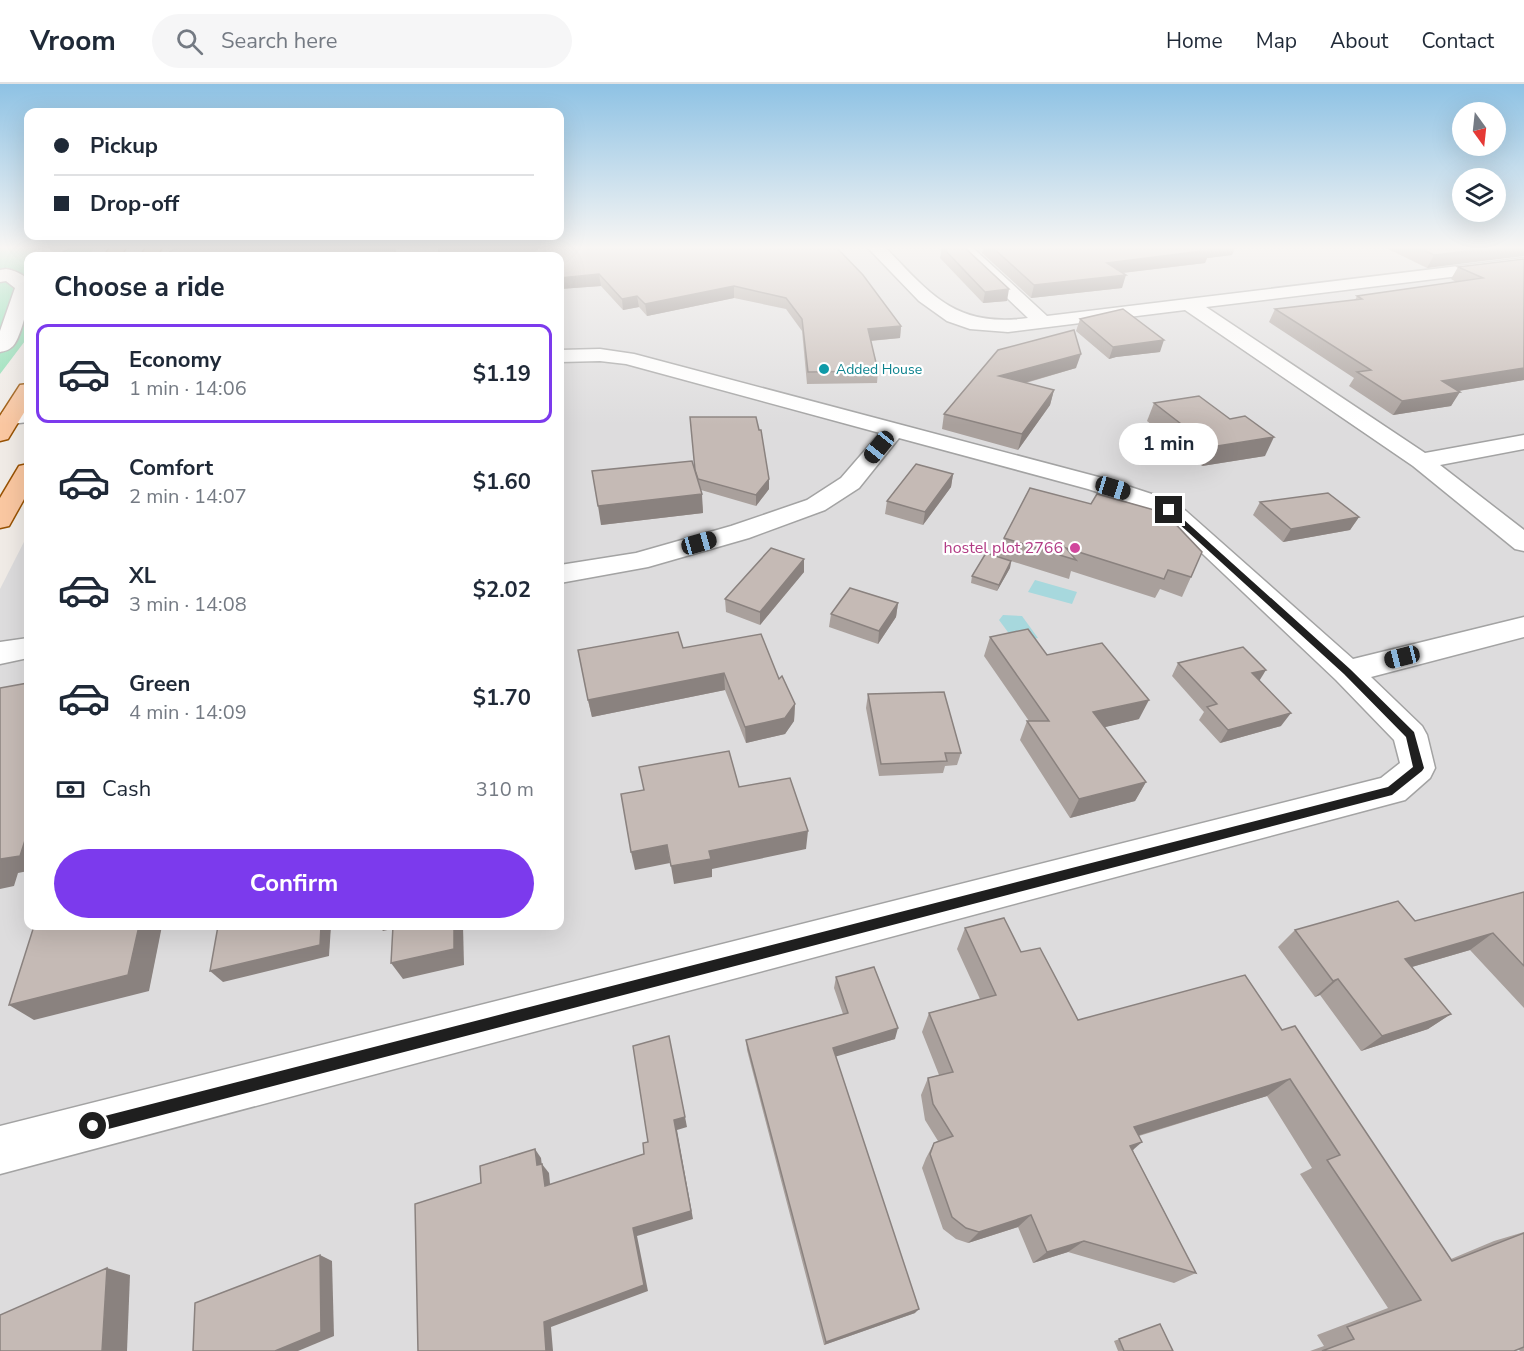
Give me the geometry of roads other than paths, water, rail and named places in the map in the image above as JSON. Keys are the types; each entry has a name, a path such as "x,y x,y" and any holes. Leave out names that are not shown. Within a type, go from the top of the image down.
{"main road":[{"path":"13,422 24,399"},
{"path":"0,520 24,478"}],"street":[{"path":"0,346 6,342 18,306"},
{"path":"936,306 953,316 989,327 1163,306"},
{"path":"1026,306 1043,322"},
{"path":"1192,306 1421,461 1524,543"},
{"path":"0,1150 1392,790 1418,768 1410,735 1347,672 1161,505 1092,492 894,429 627,358 600,355 564,356"},
{"path":"564,573 638,561 740,532 816,505 850,483 894,429"},
{"path":"1421,461 1524,442"},
{"path":"1347,672 1524,627"},
{"path":"0,653 24,649"}],"water":[{"path":"1035,580 1077,592 1072,604 1028,592"},
{"path":"1003,615 1022,616 1038,638 1016,643 999,620"}],"place":[{"name":"Added House","path":"824,369"},
{"name":"hostel plot 2766","path":"1075,548"}]}
